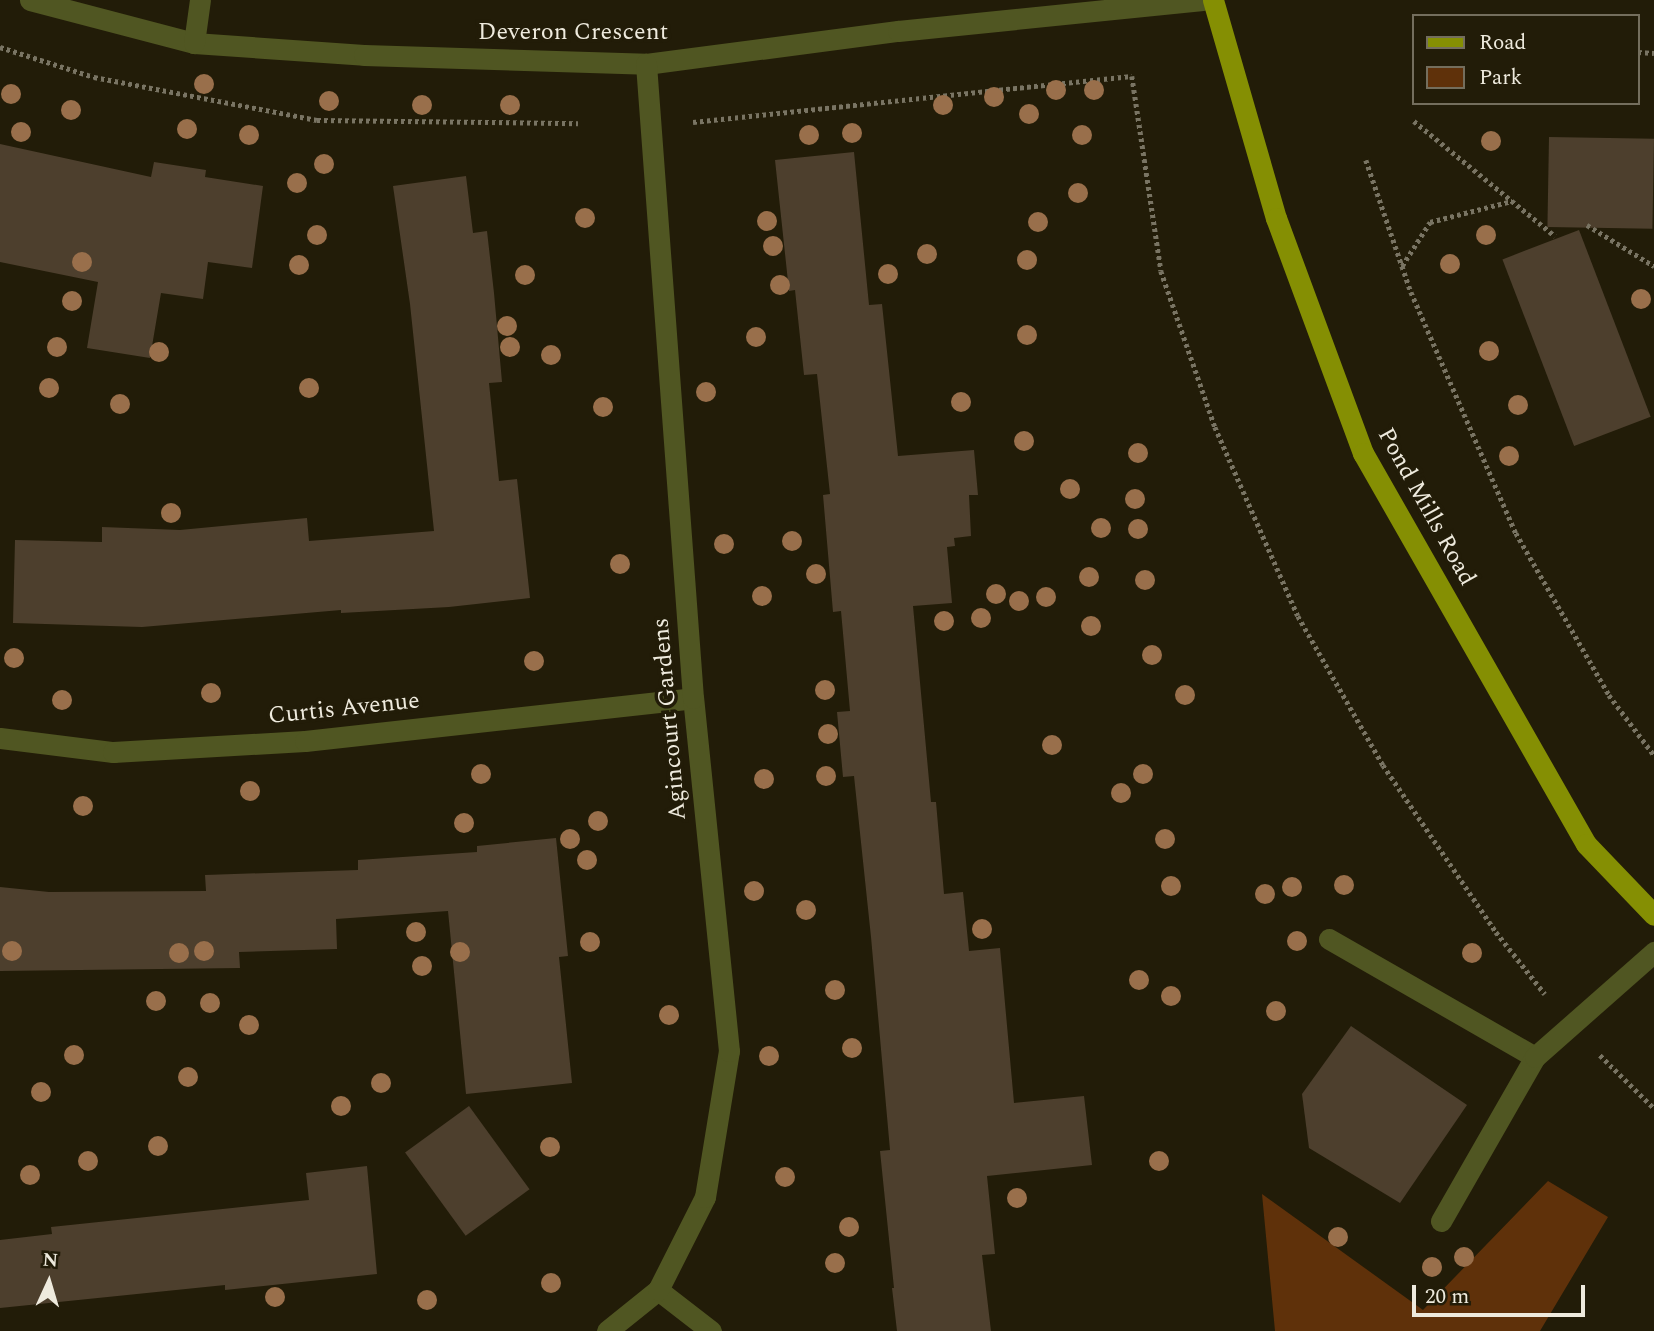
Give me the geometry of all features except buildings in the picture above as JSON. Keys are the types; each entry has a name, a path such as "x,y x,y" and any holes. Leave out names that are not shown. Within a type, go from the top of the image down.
{"main road":[{"name":"Pond Mills Road","path":"1213,0 1276,218 1363,453 1586,844 1654,915"}],"street":[{"name":"Deveron Crescent","path":"30,0 194,43 364,55 646,64 898,31 1202,0"},
{"path":"194,43 200,0"},
{"name":"Agincourt Gardens","path":"607,1331 659,1290 705,1197 729,1051 694,698 646,64"},
{"name":"Curtis Avenue","path":"0,738 113,752 291,742 694,698"},
{"path":"1329,939 1535,1057"},
{"path":"1441,1221 1535,1057 1654,952"},
{"path":"659,1290 712,1331"}],"path":[{"path":"0,47 94,77 317,120 578,123"},
{"path":"693,122 1132,76 1161,271 1215,426 1298,616 1384,765 1496,932 1571,1028 1654,1108"},
{"path":"1414,121 1555,236"},
{"path":"1366,160 1402,267 1516,533 1609,695 1654,754"},
{"path":"1402,267 1430,222 1512,201"},
{"path":"1587,225 1654,266"}],"green space":[{"path":"1548,1181 1608,1217 1540,1331 1275,1331 1262,1194 1423,1310"}]}
